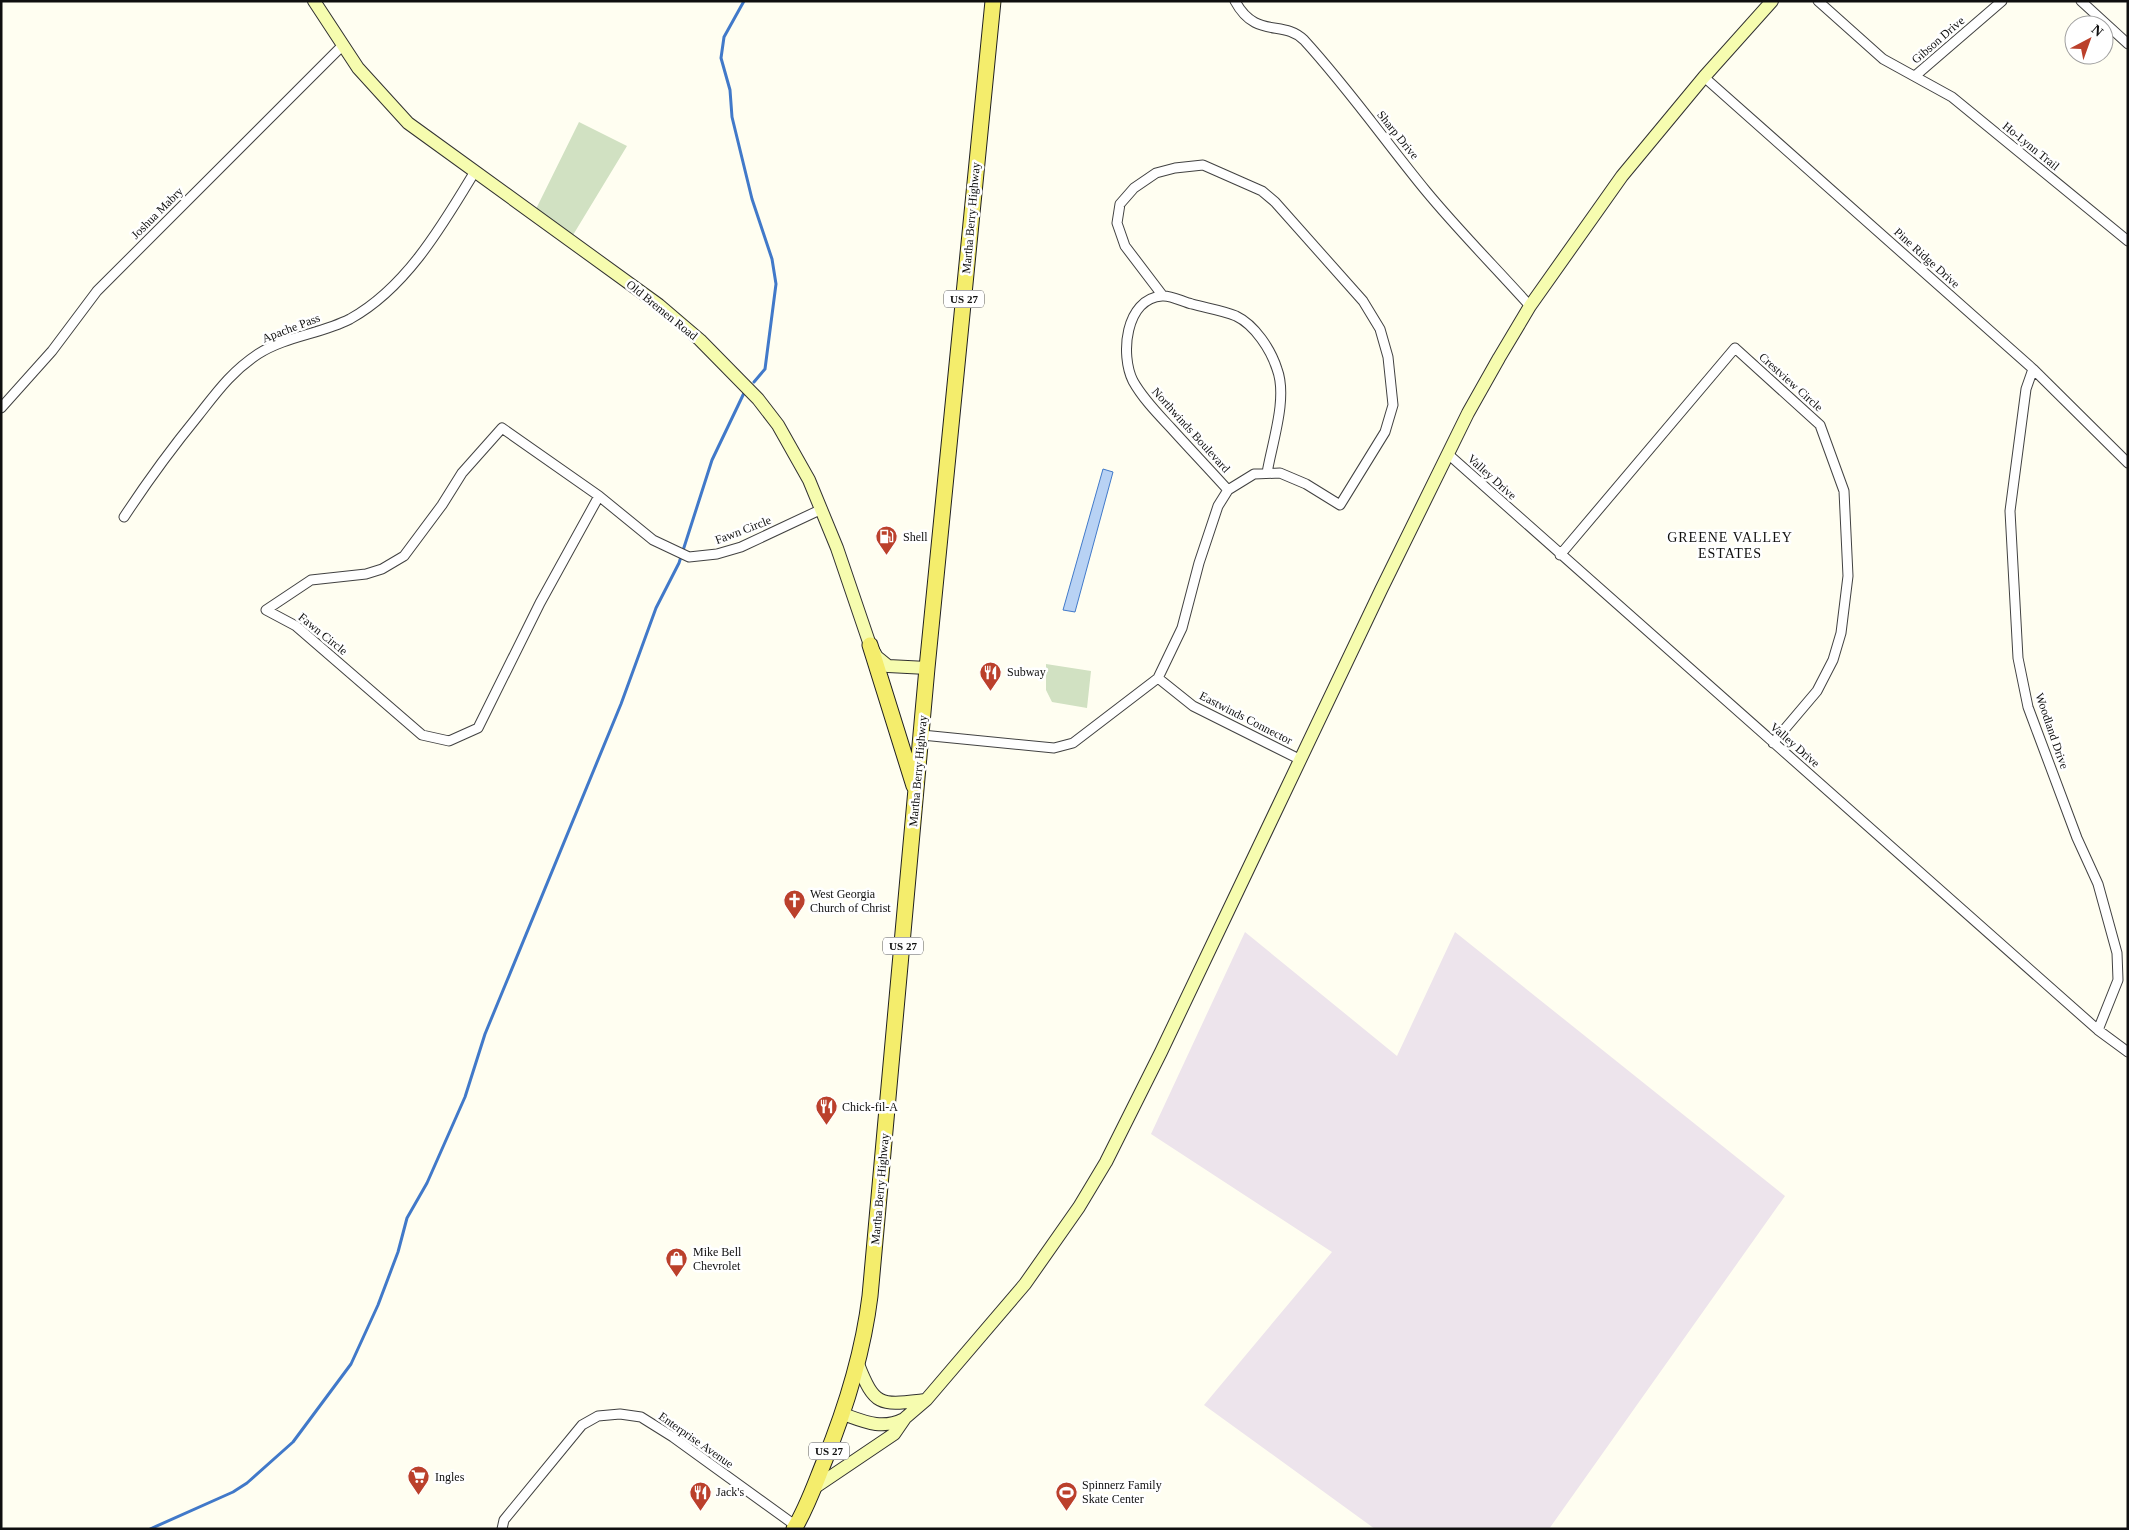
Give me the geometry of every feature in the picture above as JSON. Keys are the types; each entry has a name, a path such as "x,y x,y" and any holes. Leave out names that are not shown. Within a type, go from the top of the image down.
{"main road":[{"name":"Old Bremen Road","path":"314,1 342,46 380,93 408,123 474,173 639,290 685,327 739,378 778,425 796,454 822,509 870,645 877,657 888,666 927,668"},
{"name":"Martha Berry Highway","path":"795,1528 814,1488 843,1414 858,1364 873,1275 927,668 993,1"},
{"path":"814,1488 926,1400 1025,1284 1079,1206 1106,1162 1207,958 1472,405 1530,306 1622,176 1704,77 1772,1"},
{"path":"870,645 916,792"},
{"path":"858,1364 869,1390 880,1400 893,1403 926,1400"},
{"path":"843,1414 890,1430"}],"street":[{"name":"Sharp Drive","path":"1235,1 1243,16 1252,22 1299,35 1320,58 1427,192 1530,306"},
{"name":"Gibson Drive","path":"1818,1 1883,59 1916,76 2002,1"},
{"path":"2081,1 2128,44"},
{"name":"Joshua Mabry","path":"1,408 52,351 97,291 342,46"},
{"name":"Ho-Lynn Trail","path":"1916,76 1952,97 2128,242"},
{"name":"Pine Ridge Drive","path":"1704,77 2033,369 2128,463"},
{"name":"Northwinds Boulevard","path":"922,735 1054,748 1074,743 1158,678 1182,628 1199,563 1218,506 1228,490 1254,474 1280,473 1306,484 1340,505 1385,432 1393,404 1388,357 1380,329 1363,301 1275,202 1262,191 1203,165 1175,168 1156,173 1134,188 1120,204 1117,223 1125,246 1163,296 1150,301 1139,310 1129,327 1125,345 1128,364 1133,381 1149,404 1228,490"},
{"name":"Apache Pass","path":"124,517 159,465 222,383 259,354 292,339 350,319 382,297 438,232 474,173"},
{"path":"1163,296 1236,316 1249,326 1266,345 1278,369 1282,394 1267,474"},
{"name":"Crestview Circle","path":"1560,555 1734,348 1820,425 1844,491 1848,576 1841,633 1836,651 1817,691 1773,743"},
{"name":"Woodland Drive","path":"2033,369 2026,388 2010,511 2018,658 2028,707 2077,838 2098,884 2117,953 2118,980 2098,1030"},
{"name":"Fawn Circle","path":"599,496 540,603 478,728 449,741 422,735 296,626 266,610 312,580 366,574 382,569 404,556 442,505 462,472 502,428 599,496 654,541 689,557 717,554 741,547 822,509"},
{"name":"Valley Drive","path":"1448,454 2098,1030 2128,1052"},
{"name":"Eastwinds Connector","path":"1158,678 1193,706 1301,760"},
{"name":"Enterprise Avenue","path":"502,1529 504,1520 582,1425 598,1416 620,1414 641,1417 673,1437 795,1528"}],"shaded area":[{"path":"1245,932 1397,1056 1455,932 1785,1196 1549,1529 1375,1529 1204,1405 1332,1252 1151,1134"}],"green space":[{"path":"579,122 627,146 573,235 536,209"},
{"path":"1046,664 1091,671 1087,708 1052,702 1046,690"}],"water":[{"path":"1103,469 1113,472 1075,612 1063,610"}],"waterway":[{"path":"744,1 724,37 721,58 730,90 732,117 752,199 772,259 776,284 765,369 754,382"},
{"path":"150,1529 233,1492 247,1483 293,1442 351,1364 378,1305 398,1252 407,1218 427,1183 465,1097 485,1034 621,704 656,608 679,563 712,460 744,393"}],"place":[{"name":"Shell","path":"887,556"},
{"name":"Subway","path":"991,691"},
{"name":"West Georgia Church of Christ","path":"794,920"},
{"name":"Chick-fil-A","path":"826,1126"},
{"name":"Mike Bell Chevrolet","path":"677,1278"},
{"name":"Ingles","path":"419,1496"},
{"name":"Jack's","path":"700,1511"},
{"name":"Spinnerz Family Skate Center","path":"1066,1511"}],"district":[{"name":"GREENE VALLEY ESTATES","path":"1730,546"}]}
